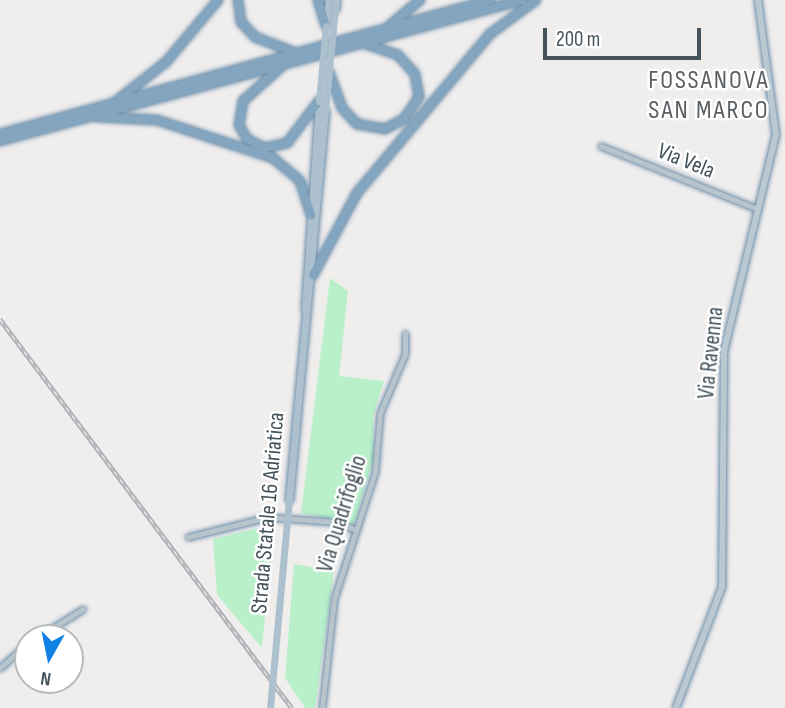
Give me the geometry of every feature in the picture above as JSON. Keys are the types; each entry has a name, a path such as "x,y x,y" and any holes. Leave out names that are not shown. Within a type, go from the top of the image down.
{"highway":[{"path":"114,103 166,62 219,0"},
{"path":"238,0 242,22 255,37 296,53"},
{"path":"318,0 326,26"},
{"path":"384,30 420,0"},
{"path":"1,137 114,103 490,0"},
{"path":"1,137 90,116 522,0"},
{"path":"313,275 357,193 491,34 536,0"},
{"path":"329,72 342,108 357,124 379,130 395,126 418,102 419,83 407,61 363,43"},
{"path":"287,63 247,95 241,130 255,145 276,148 298,136 318,113 319,101"},
{"path":"90,116 158,120 273,158 300,181 311,215"}],"main road":[{"path":"319,101 329,0"},
{"name":"Strada Statale 16 Adriatica","path":"270,708 305,321 318,113 329,72 336,0"},
{"name":"Via Ravenna","path":"677,708 724,575 724,351 776,135 758,0"},
{"name":"Strada Statale 16 Adriatica","path":"305,321 313,275 318,113"}],"street":[{"name":"Via Vela","path":"601,146 758,209"},
{"name":"Via Quadrifoglio","path":"322,708 334,598 379,456 383,400 405,354 405,334"},
{"path":"188,537 268,516 336,522 357,530"},
{"path":"59,624 83,609"},
{"path":"0,668 14,656"}],"green space":[{"path":"330,278 348,291 339,376 384,381 373,417 374,458 354,524 301,513"},
{"path":"274,524 262,648 217,595 213,539"},
{"path":"294,564 334,571 315,708 305,708 285,678"}],"railway":[{"path":"0,319 292,708"}],"district":[{"name":"FOSSANOVA SAN MARCO","path":"709,96"}]}
